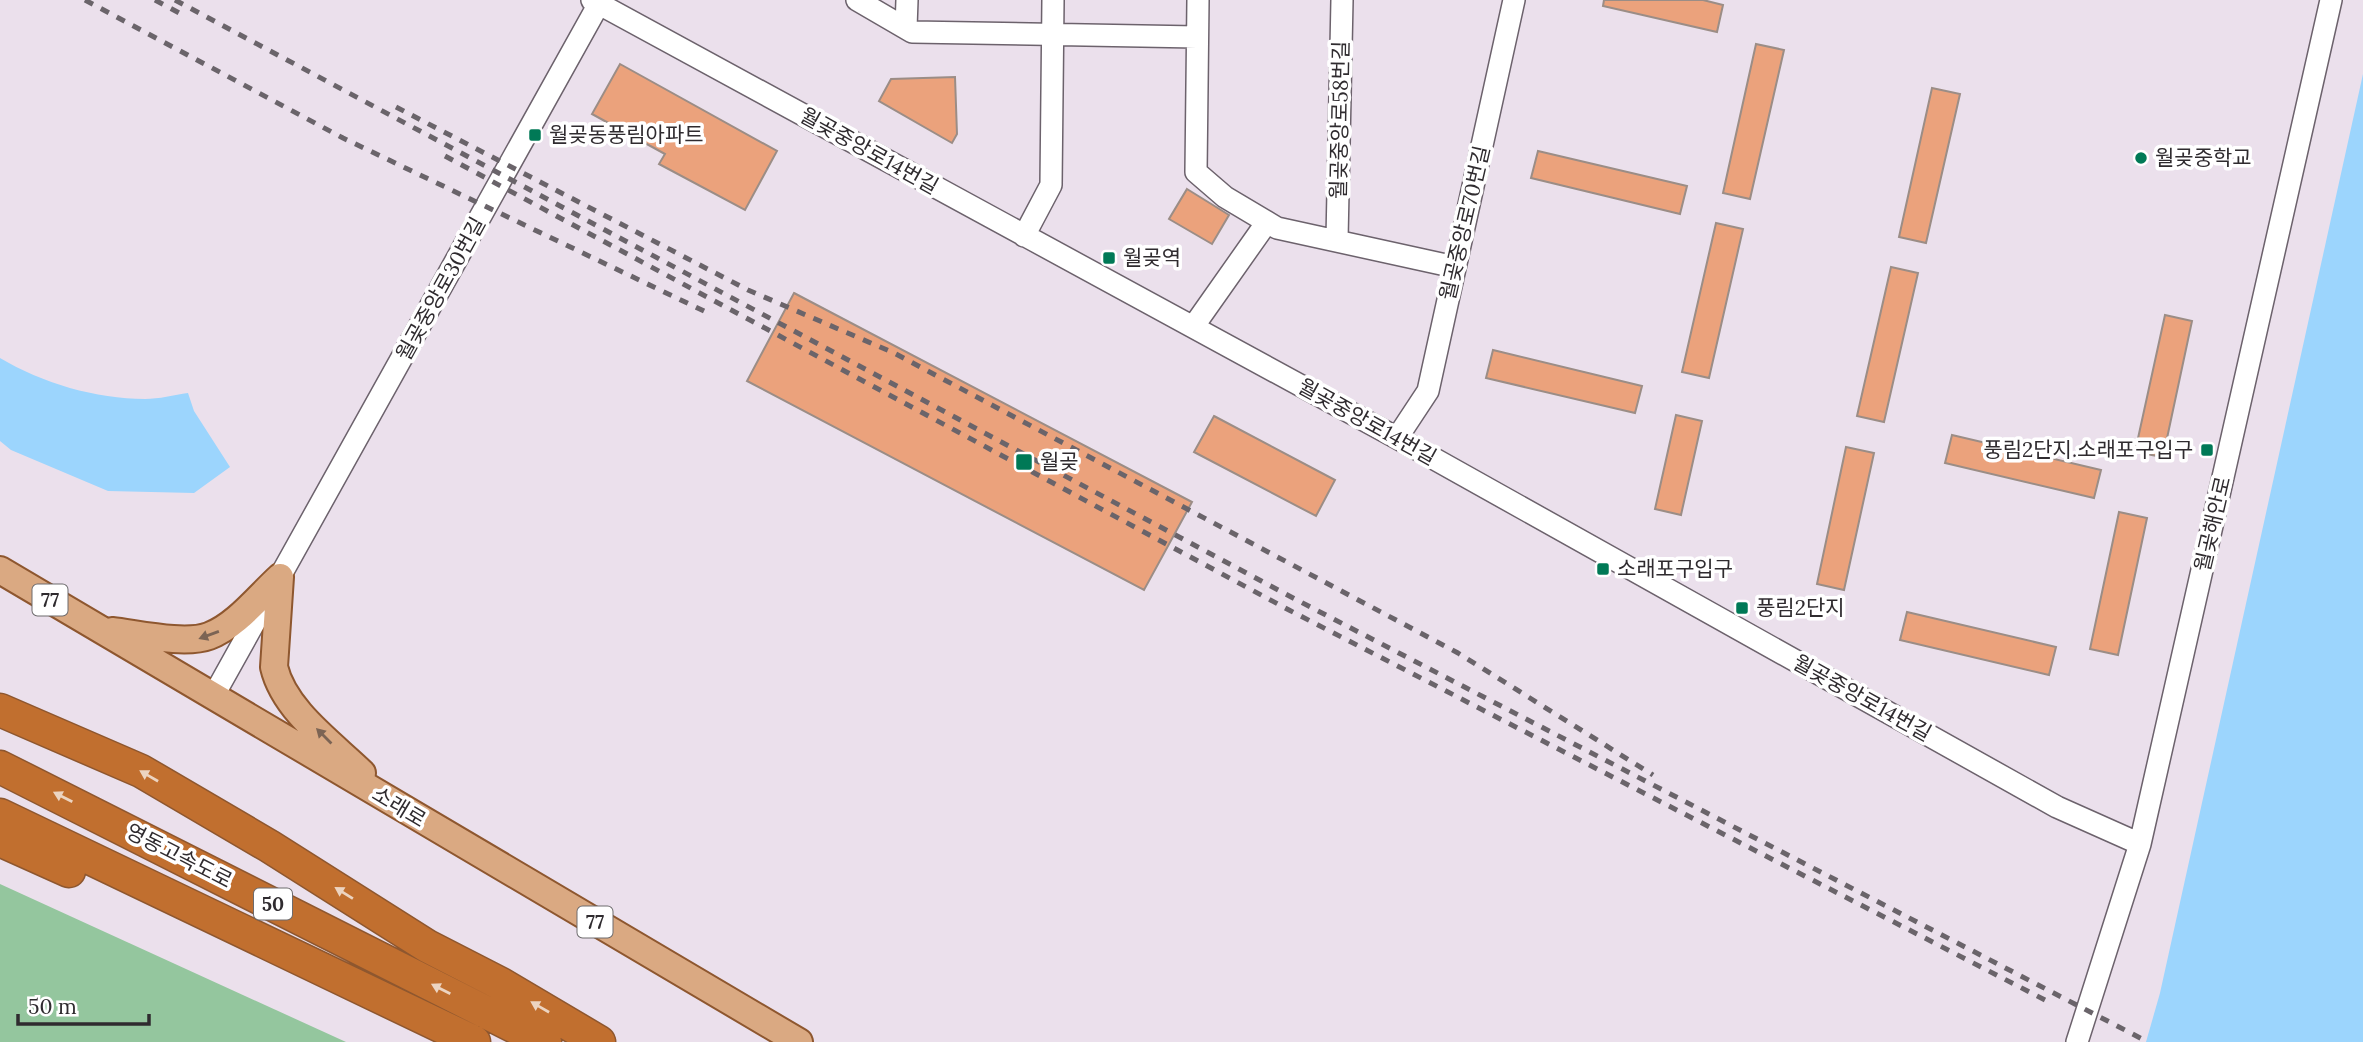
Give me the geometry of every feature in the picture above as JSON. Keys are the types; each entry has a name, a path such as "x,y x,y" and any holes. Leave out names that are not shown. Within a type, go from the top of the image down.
{"highway":[{"path":"0,710 141,771 269,846 426,946 501,984 599,1042"},
{"name":"영동고속도로","path":"0,767 545,1042"},
{"name":"영동고속도로","path":"0,814 474,1042"},
{"path":"0,840 353,1002 430,1042"}],"main road":[{"name":"소래로","path":"0,570 799,1042"},
{"path":"100,630 192,640 209,636 226,627 280,577"},
{"path":"280,577 274,667 277,680 287,699 390,802"}],"street":[{"path":"857,0 912,32 1197,37"},
{"path":"906,28 907,0"},
{"path":"1024,236 1051,184 1054,0"},
{"path":"1198,0 1196,172 1225,197 1277,228 1455,267"},
{"name":"월곶중앙로58번길","path":"1337,239 1342,0"},
{"name":"월곶중앙로70번길","path":"1397,438 1428,391 1514,0"},
{"name":"월곶해안로","path":"2077,1042 2140,844 2331,0"},
{"name":"월곶중앙로14번길","path":"598,1 1397,438 2057,807 2140,844"},
{"name":"월곶중앙로30번길","path":"214,695 598,1"},
{"path":"1193,327 1267,222"}],"green space":[{"path":"0,884 346,1042 0,1042"}],"water":[{"path":"2363,74 2363,1042 2146,1042 2160,993"},
{"path":"0,358 33,375 89,393 145,399 188,393 194,411 230,467 194,493 108,491 11,450 0,441"}],"building":[{"path":"1604,0 1703,0 1723,5 1717,32 1603,6"},
{"path":"1756,44 1784,50 1750,199 1723,193"},
{"path":"620,64 777,151 745,210 659,164 665,154 592,114"},
{"path":"955,77 957,134 952,143 879,101 891,79"},
{"path":"1932,88 1960,94 1926,243 1899,237"},
{"path":"1538,151 1687,186 1680,214 1531,178"},
{"path":"1187,189 1229,215 1212,244 1169,219"},
{"path":"1716,223 1743,229 1709,378 1682,372"},
{"path":"1891,267 1918,273 1884,422 1857,416"},
{"path":"794,293 1192,502 1144,590 747,381"},
{"path":"2165,315 2192,321 2163,457 2135,452"},
{"path":"1493,350 1642,386 1635,413 1486,378"},
{"path":"1676,415 1702,421 1681,515 1655,509"},
{"path":"1214,416 1335,480 1316,516 1194,452"},
{"path":"1952,435 2101,470 2094,498 1945,463"},
{"path":"1846,447 1874,453 1844,590 1817,584"},
{"path":"2119,512 2147,518 2118,655 2090,649"},
{"path":"1907,612 2056,647 2049,675 1900,640"}],"railway":[{"path":"85,0 343,138 708,313"},
{"path":"155,0 183,15"},
{"path":"175,0 1295,599 2148,1042"},
{"path":"396,107 748,290 894,353 1458,653 1653,775"},
{"path":"445,156 1289,610 2045,1000"}],"place":[{"name":"월곶동풍림아파트","path":"535,135"},
{"name":"월곶중학교","path":"2141,158"},
{"name":"월곶역","path":"1109,258"},
{"name":"풍림2단지.소래포구입구","path":"2207,450"},
{"name":"월곶","path":"1024,462"},
{"name":"소래포구입구","path":"1603,569"},
{"name":"풍림2단지","path":"1742,608"}]}
